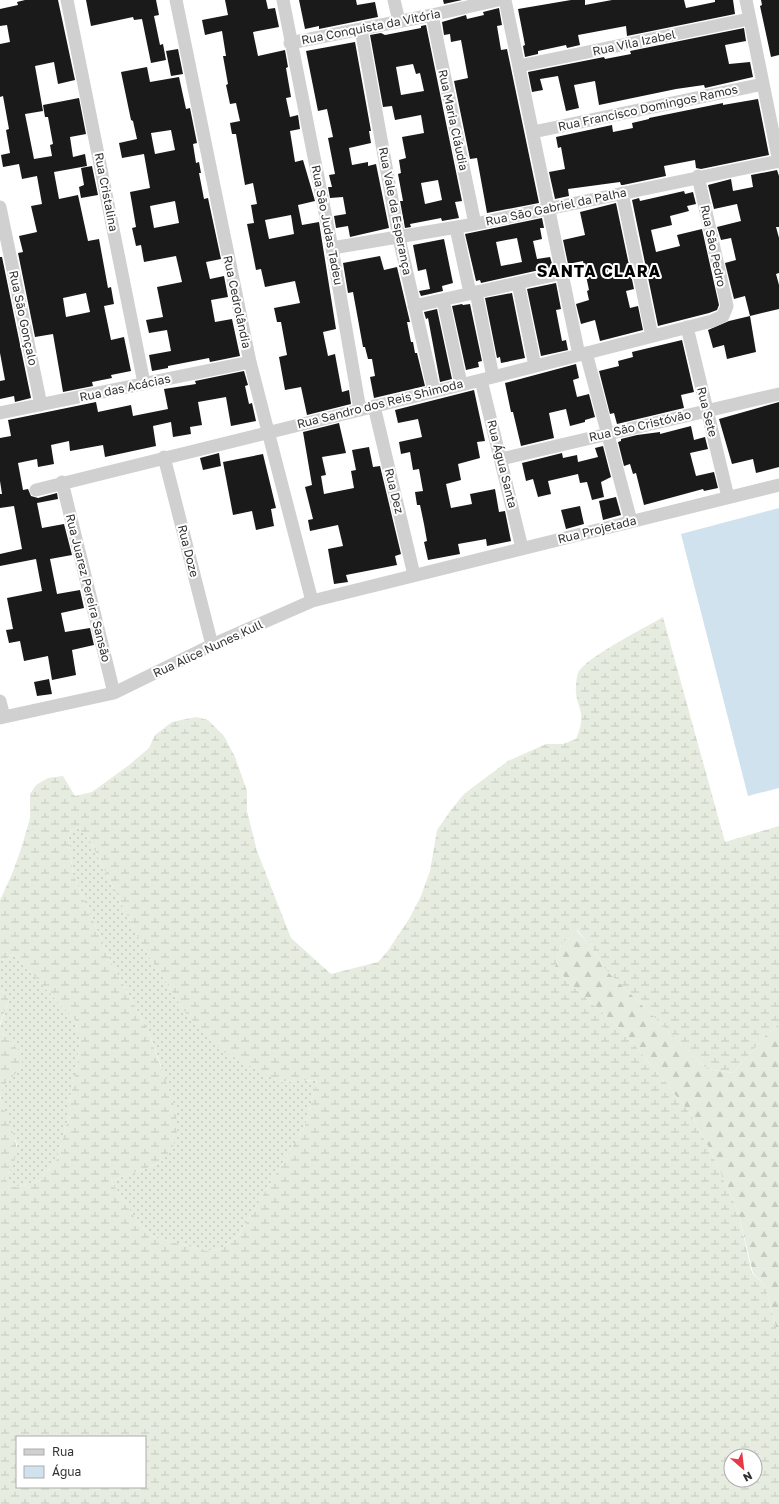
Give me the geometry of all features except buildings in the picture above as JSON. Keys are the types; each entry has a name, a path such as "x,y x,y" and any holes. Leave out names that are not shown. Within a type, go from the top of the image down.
{"street":[{"name":"Rua Cristalina","path":"67,0 144,383"},
{"name":"Rua Cedrolândia","path":"176,0 250,362 312,601"},
{"name":"Rua São Judas Tadeu","path":"283,0 290,42 332,248 360,410"},
{"path":"394,0 399,22"},
{"name":"Rua Conquista da Vitória","path":"290,42 399,22 498,0"},
{"path":"505,0 563,273 583,354 608,434 631,522"},
{"path":"746,0 779,161"},
{"name":"Rua Maria Cláudia","path":"432,15 475,224"},
{"name":"Rua Vila Izabel","path":"519,66 749,19"},
{"name":"Rua Vale da Esperança","path":"361,29 399,238 434,391"},
{"name":"Rua Francisco Domingos Ramos","path":"532,132 763,84"},
{"name":"Rua São Gabriel da Palha","path":"332,248 456,228 698,176 779,161"},
{"name":"Rua São Pedro","path":"698,176 727,306 724,316"},
{"path":"622,193 652,336"},
{"name":"Rua São Gonçalo","path":"0,207 41,405"},
{"name":"Rua Água Santa","path":"456,228 473,293 501,459 522,548"},
{"path":"414,306 563,273"},
{"path":"518,283 535,366"},
{"path":"443,300 461,384"},
{"name":"Rua Sandro dos Reis Shimoda","path":"36,490 62,482 461,384 487,379 712,321 724,316"},
{"name":"Rua Sete","path":"687,327 728,497"},
{"name":"Rua das Acácias","path":"0,413 250,362"},
{"name":"Rua São Cristóvão","path":"501,459 779,394"},
{"name":"Rua Dez","path":"374,406 414,575"},
{"name":"Rua Doze","path":"164,457 212,645"},
{"name":"Rua Juarez Pereira Sansão","path":"62,482 114,693"},
{"name":"Rua Projetada","path":"414,575 779,485"},
{"name":"Rua Alice Nunes Kull","path":"2,718 114,693 212,645 312,601 414,575"},
{"path":"0,701 2,718"}],"green space":[{"path":"663,617 725,842 779,826 779,1024 765,1036 733,1073 707,1069 605,969 591,946 577,930 561,944 555,967 570,984 623,1031 690,1113 709,1148 738,1211 752,1273 765,1285 779,1338 779,1504 0,1504 0,1096 15,1138 16,1147 12,1167 4,1179 15,1187 39,1181 57,1159 69,1115 69,1102 77,1065 80,1040 75,1020 13,954 6,959 0,960 0,900 12,874 22,846 30,818 30,794 36,785 48,778 63,776 75,796 92,792 129,765 149,748 155,735 172,722 196,717 208,720 224,736 235,757 247,791 247,811 257,851 291,938 331,974 378,962 387,952 409,919 421,896 430,871 437,830 464,794 508,761 546,744 563,744 576,739 581,721 576,693 578,673 583,666 604,651","holes":["77,827 90,841 143,947 187,1015 222,1051 279,1082 317,1080 305,1126 238,1236 222,1248 207,1251 153,1237 139,1224 111,1181 150,1167 163,1160 174,1145 178,1127 173,1100 147,1028 111,962 73,874 68,835"]},
{"path":"77,827 90,841 143,947 187,1015 204,1032 279,1082 317,1080 305,1126 238,1236 222,1248 207,1251 153,1237 139,1224 111,1181 150,1167 163,1160 162,1068 147,1028 111,962 73,874 68,835"},
{"path":"576,930 591,946 605,969 707,1069 733,1073 765,1036 779,1024 779,1338 765,1285 753,1273 738,1211 709,1148 690,1113 623,1031 570,984 555,967 561,944"},
{"path":"13,954 75,1020 80,1040 77,1065 69,1102 69,1115 57,1159 39,1181 15,1187 3,1179 10,1171 17,1144 4,1113 0,1095 4,1085 16,1071 21,1068 19,1051 3,1034 0,1026 9,1000 4,992 0,991 0,960 6,959"},
{"path":"0,991 4,992 9,1000 0,1024"},
{"path":"0,1026 3,1034 19,1051 23,1066 4,1085 0,1095"}],"water":[{"path":"779,508 779,788 748,796 681,534"}],"district":[{"name":"SANTA CLARA","path":"599,271"}]}
